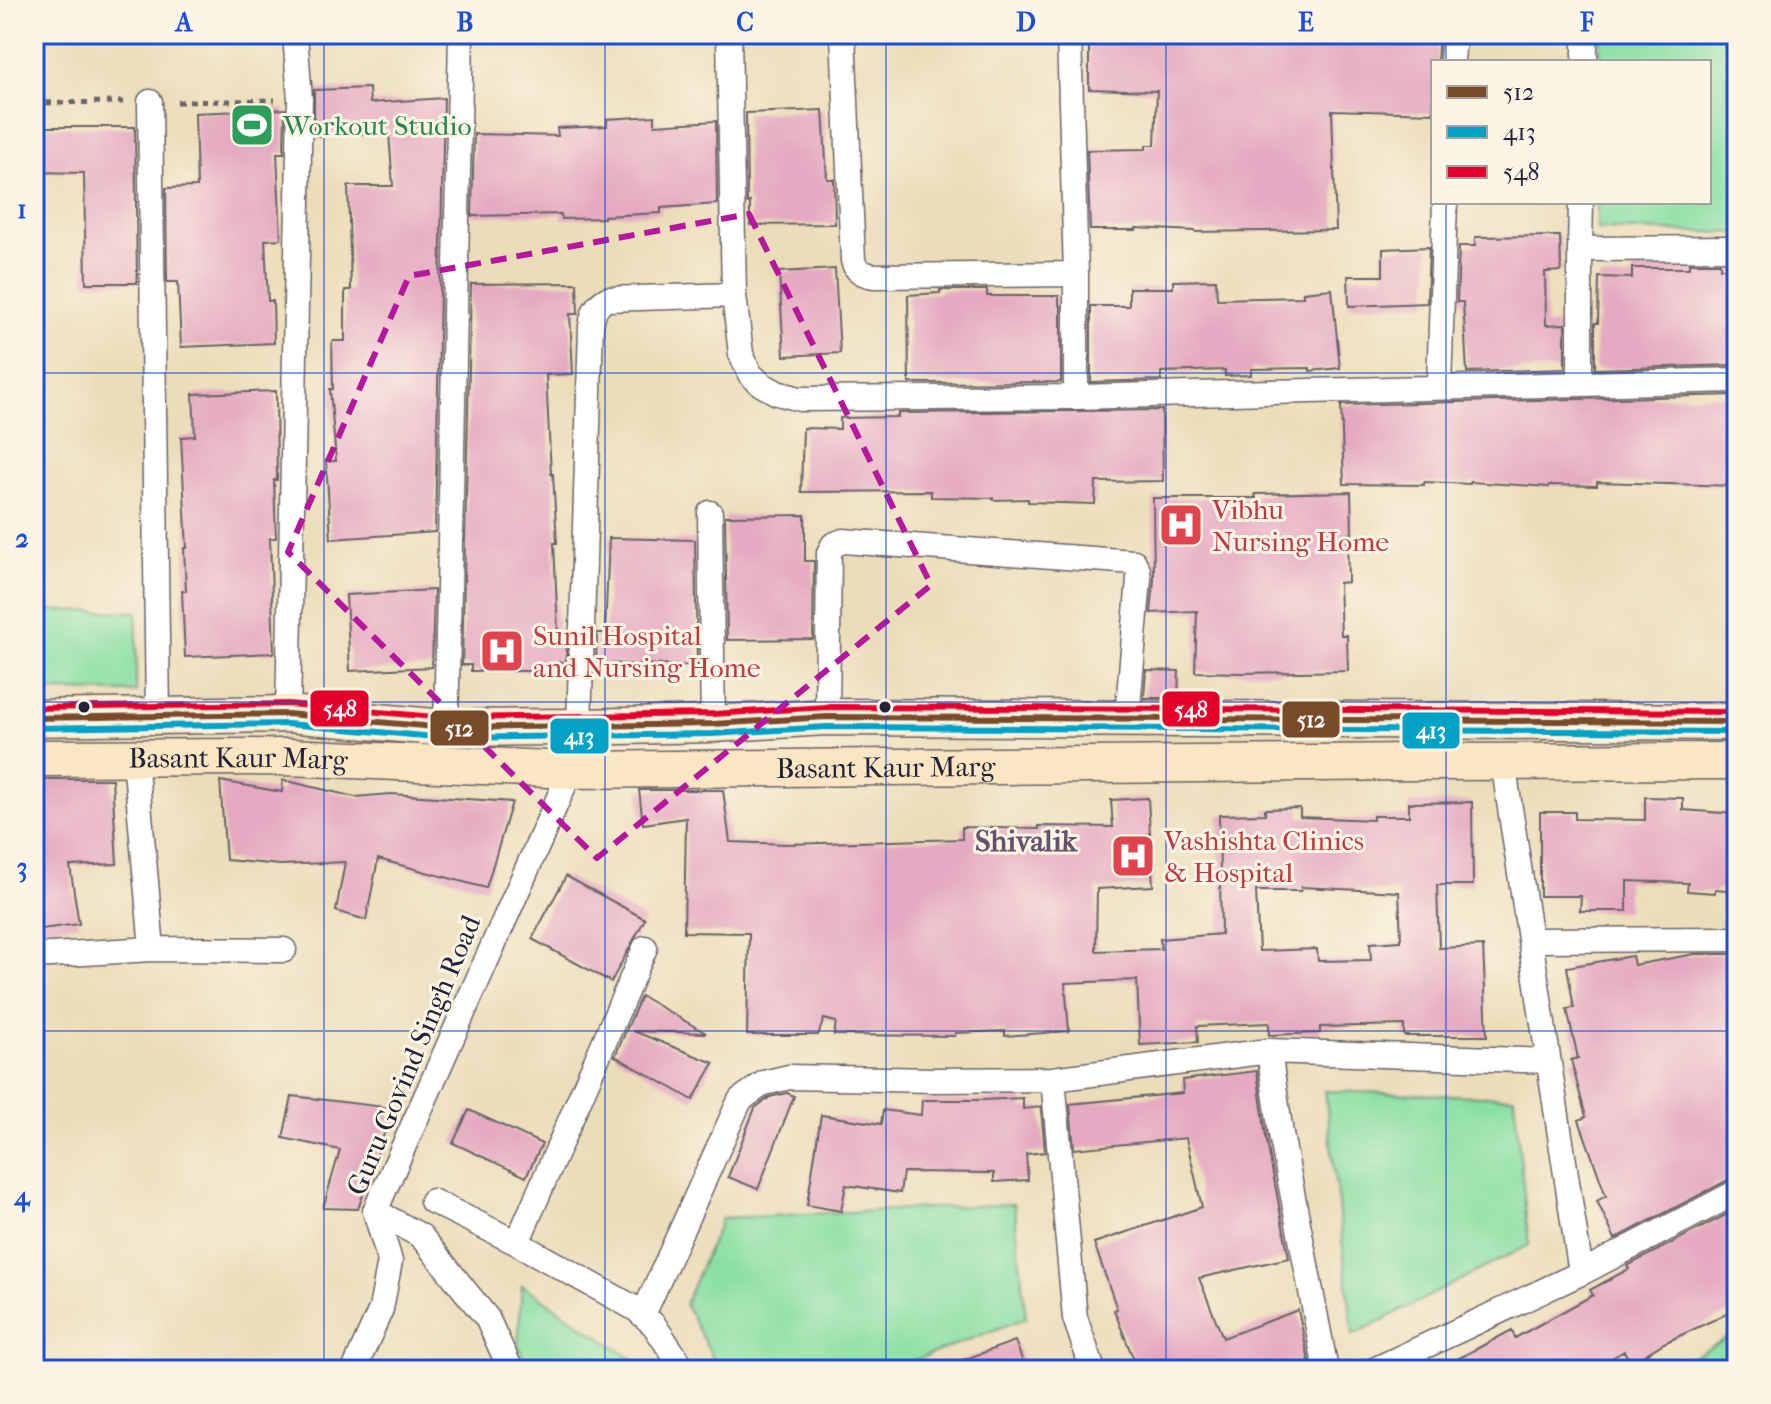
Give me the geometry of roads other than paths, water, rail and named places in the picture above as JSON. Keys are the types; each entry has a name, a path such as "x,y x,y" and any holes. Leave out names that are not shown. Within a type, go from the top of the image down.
{"main road":[{"name":"Basant Kaur Marg","path":"34,718 288,714 446,728 713,724 827,717 1737,722"},
{"name":"Basant Kaur Marg","path":"34,758 288,757 571,770 1737,761"}],"street":[{"path":"288,714 300,99 295,34"},
{"path":"446,728 461,34"},
{"path":"729,34 734,295 741,354 750,374 777,393 822,400 1076,397 1737,380"},
{"path":"843,34 853,260 858,270 874,276 1076,274"},
{"path":"1069,34 1076,397"},
{"path":"1452,60 1454,34"},
{"path":"1585,34 1585,60"},
{"path":"150,102 158,716"},
{"path":"1439,387 1445,204"},
{"path":"1580,384 1581,204"},
{"path":"1580,249 1737,248"},
{"name":"Guru Govind Singh Road","path":"354,1370 381,1309 390,1261 375,1211 571,770 579,727 593,311 607,299 734,295"},
{"path":"710,513 713,724"},
{"path":"827,717 829,553 833,545 843,541 1134,562 1139,579 1127,719"},
{"path":"135,758 152,949"},
{"path":"1503,762 1581,1273"},
{"path":"1530,940 1737,939"},
{"path":"517,1243 645,948"},
{"path":"34,956 152,949 284,950"},
{"path":"643,1315 740,1100 764,1083 789,1077 1053,1079 1269,1051 1548,1061"},
{"path":"1269,1051 1281,1134 1326,1370"},
{"path":"1053,1079 1075,1318 1093,1370"},
{"path":"1374,1370 1581,1273 1737,1192"},
{"path":"432,1201 630,1305 654,1325 684,1370"},
{"path":"375,1211 421,1236 487,1318 511,1370"}],"place":[{"name":"Workout Studio","path":"252,125"},
{"name":"Vibhu Nursing Home","path":"1181,525"},
{"name":"Sunil Hospital and Nursing Home","path":"502,651"},
{"name":"Vashishta Clinics & Hospital","path":"1133,856"}],"district":[{"name":"Shivalik","path":"1026,841"}]}
